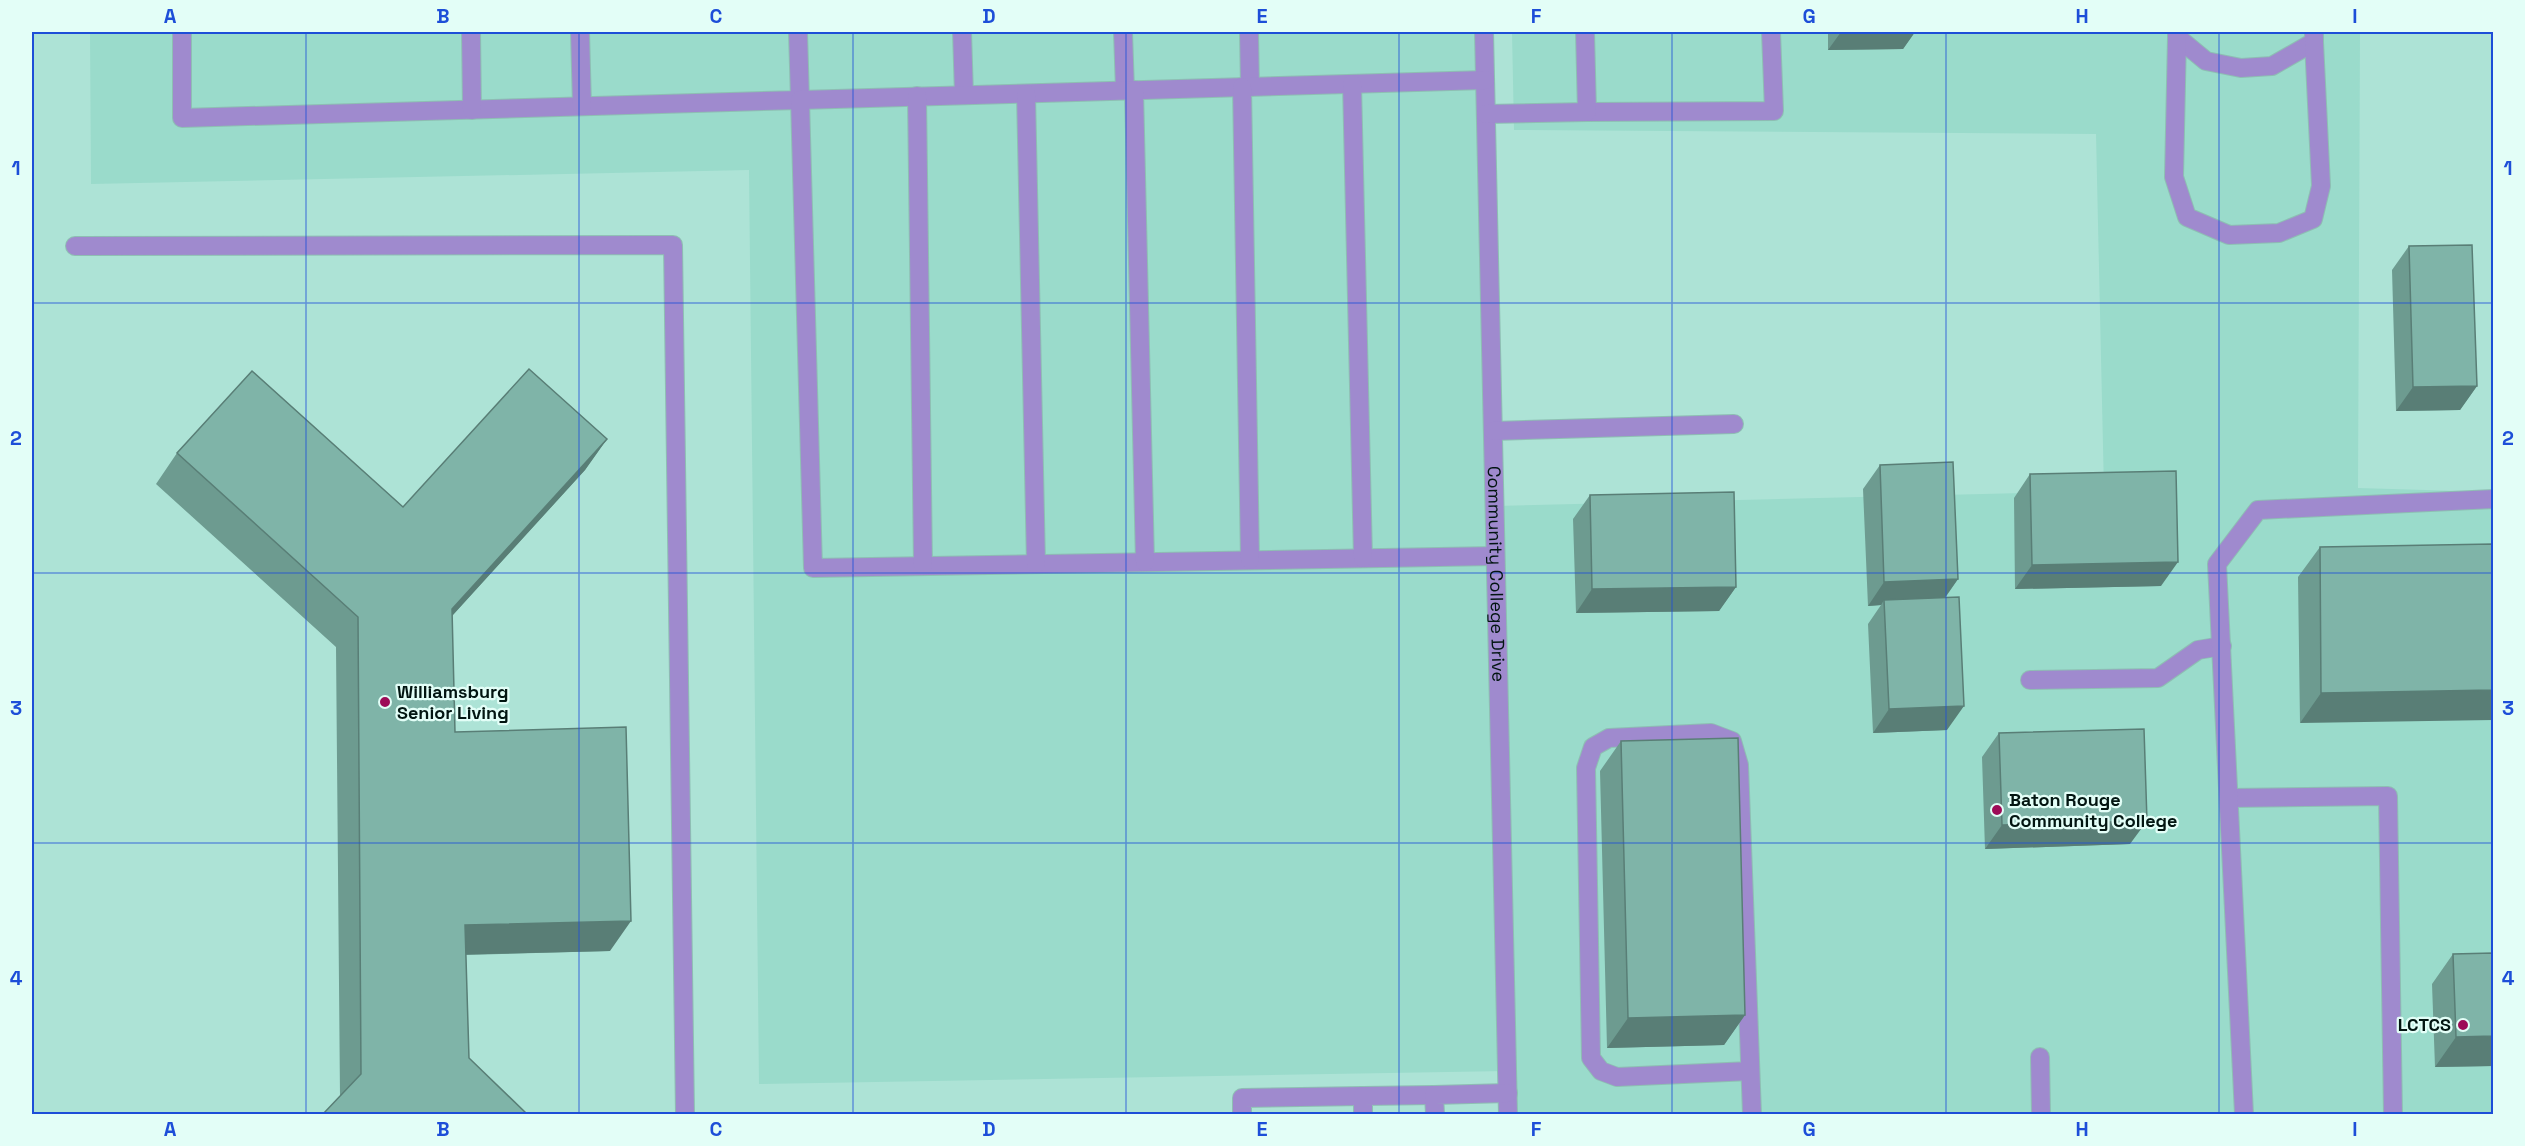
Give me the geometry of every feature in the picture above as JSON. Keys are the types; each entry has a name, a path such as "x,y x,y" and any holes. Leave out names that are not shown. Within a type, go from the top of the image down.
{"street":[{"path":"182,32 182,118 1485,80"},
{"path":"471,32 472,110"},
{"path":"580,32 582,106"},
{"path":"798,32 813,568 1495,556"},
{"path":"962,32 964,95"},
{"path":"1123,32 1130,90 1145,562"},
{"path":"1249,32 1246,87 1251,560"},
{"name":"Community College Drive","path":"1484,32 1508,1114"},
{"path":"1585,32 1587,112"},
{"path":"1486,114 1774,111 1771,32"},
{"path":"2177,34 2206,61 2241,68 2272,66 2314,37"},
{"path":"2177,34 2174,177 2187,217 2229,235 2279,233 2313,219 2321,186 2314,37"},
{"path":"1352,84 1363,558"},
{"path":"1026,94 1036,564"},
{"path":"917,96 923,566"},
{"path":"75,246 673,245 685,1114"},
{"path":"1493,431 1734,424"},
{"path":"2244,1114 2217,564 2258,510 2493,500"},
{"path":"2030,680 2158,678 2198,650 2222,646"},
{"path":"1750,1071 1617,1077 1601,1071 1591,1058 1586,768 1593,747 1609,738 1711,733 1732,741 1739,765 1752,1114"},
{"path":"2229,798 2388,796 2393,1114"},
{"path":"2040,1057 2041,1114"},
{"path":"1242,1114 1242,1098 1508,1093"},
{"path":"1434,1095 1435,1114"},
{"path":"1363,1096 1363,1114"}],"shaded area":[{"path":"90,32 1484,32 1495,506 2104,491 2096,134 1514,130 1512,32 2360,32 2358,488 2493,492 2493,1114 1508,1114 1507,1071 759,1084 749,170 91,184"}],"building":[{"path":"2472,245 2477,386 2413,387 2409,246"},
{"name":"Williamsburg Senior Living","path":"529,369 607,439 452,609 455,732 626,727 631,921 465,925 469,1058 527,1114 323,1114 361,1074 358,617 177,453 252,371 403,507"},
{"path":"1953,462 1958,579 1884,582 1880,465"},
{"path":"2176,471 2178,562 2032,565 2030,474"},
{"path":"1734,492 1736,587 1592,589 1590,495"},
{"path":"2493,544 2493,690 2321,693 2320,547"},
{"path":"1959,597 1964,706 1889,709 1884,600"},
{"path":"2144,729 2147,821 2002,825 1999,733"},
{"path":"1738,738 1745,1015 1628,1018 1621,741"},
{"path":"2493,953 2493,1036 2456,1037 2453,954"}],"place":[{"name":"Williamsburg Senior Living","path":"385,702"},
{"name":"Baton Rouge Community College","path":"1997,810"},
{"name":"LCTCS","path":"2463,1025"}]}
